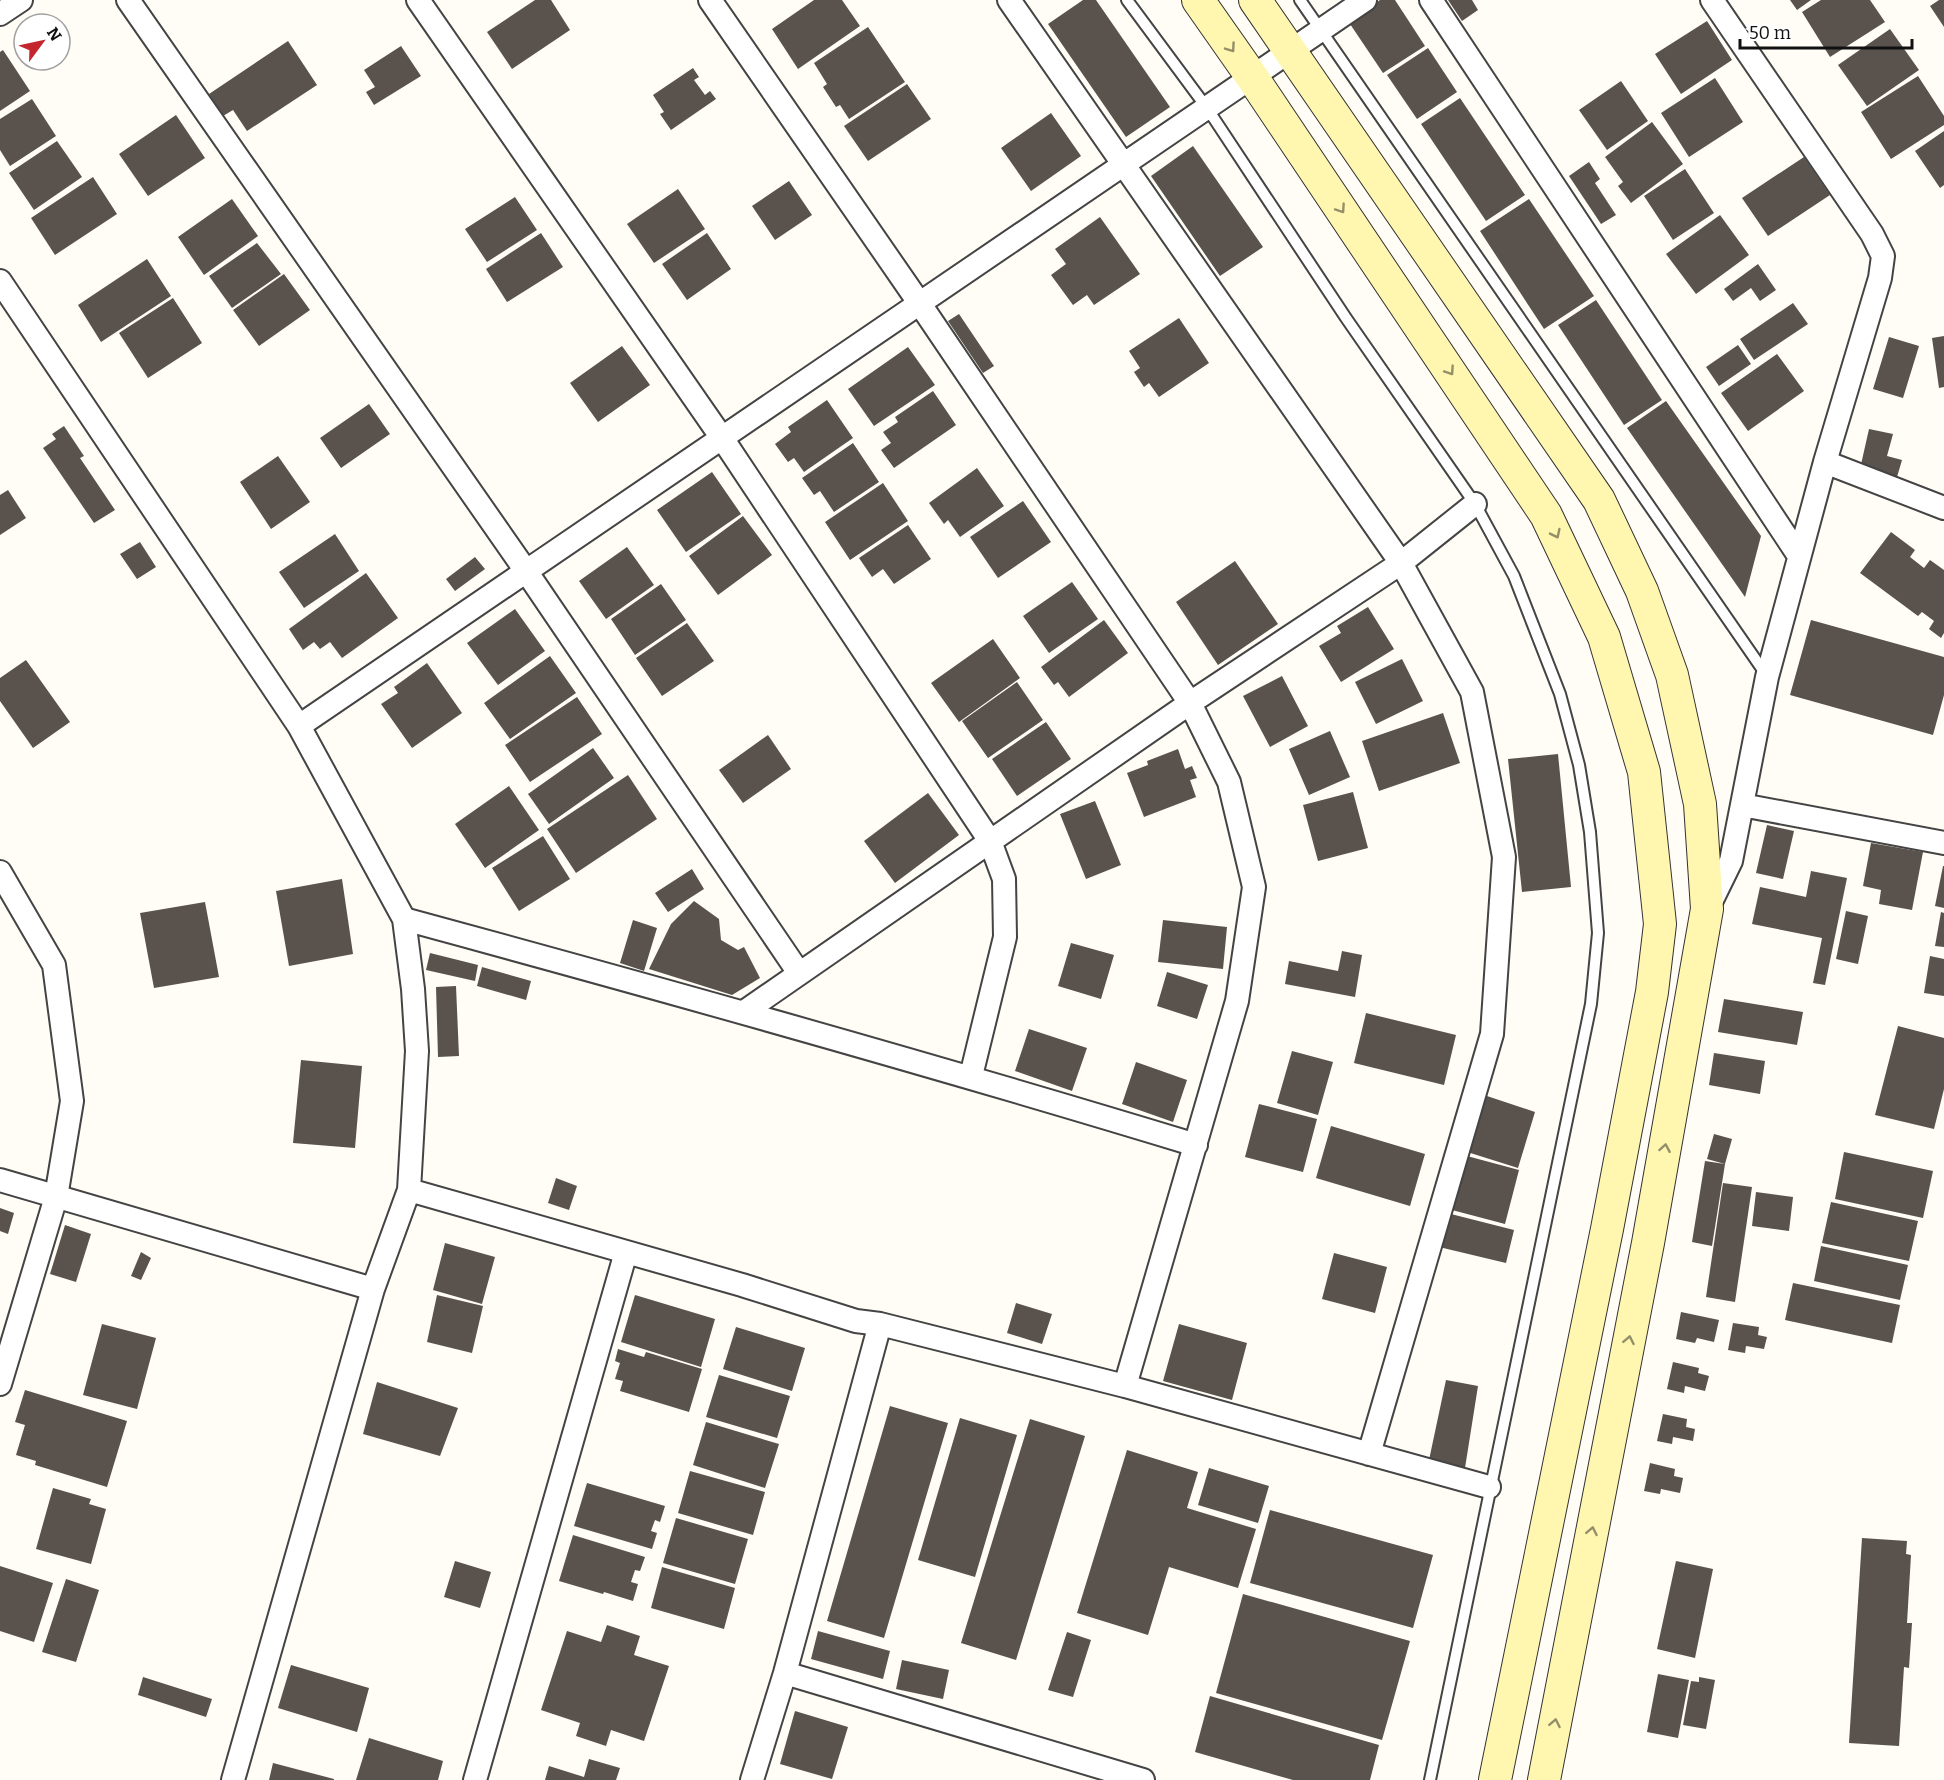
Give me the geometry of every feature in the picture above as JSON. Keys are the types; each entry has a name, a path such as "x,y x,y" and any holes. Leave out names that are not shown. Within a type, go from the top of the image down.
{"street":[{"path":"0,14 21,0"},
{"path":"128,0 526,571 799,973"},
{"path":"418,0 722,438 990,841 1004,879 1005,937 971,1076"},
{"path":"710,0 920,304 1190,703 1229,782 1254,887 1237,1001 1125,1386"},
{"path":"1009,0 1401,563 1472,692 1504,857 1492,1034 1370,1454"},
{"path":"1198,0 1546,515 1604,637 1644,772 1660,924 1653,992 1495,1780"},
{"path":"1255,0 1599,500 1642,591 1672,675 1700,804 1707,909 1648,1244 1544,1780"},
{"path":"299,726 1365,0"},
{"path":"1431,0 1799,556"},
{"path":"1707,909 1731,861 1767,677 1825,462 1880,278 1883,256 1872,234 1712,0"},
{"path":"0,281 299,726 404,919 413,989 417,1051 409,1190 373,1289 233,1780"},
{"path":"1825,462 1944,508"},
{"path":"744,1012 1190,703 1401,563 1475,504"},
{"path":"1742,805 1944,843"},
{"path":"0,872 54,965 72,1101 56,1197 0,1384"},
{"path":"404,919 971,1076 1196,1144"},
{"path":"0,1180 373,1289"},
{"path":"409,1190 742,1285 856,1321 880,1324 1125,1386 1489,1487"},
{"path":"475,1780 626,1252"},
{"path":"752,1780 785,1673 880,1324"},
{"path":"785,1673 1143,1780"}],"lane":[{"path":"1127,0 1207,108 1339,308 1475,504 1515,576 1560,694 1579,765 1590,832 1598,933 1591,1004 1430,1780"},
{"path":"1300,0 1767,677"}],"building":[{"path":"535,0 551,0 570,30 512,69 487,32"},
{"path":"814,0 842,0 860,26 798,69 772,29"},
{"path":"1083,0 1096,0 1170,107 1126,137 1048,24"},
{"path":"1380,0 1395,0 1425,46 1383,73 1348,21"},
{"path":"1448,0 1472,0 1478,10 1462,21"},
{"path":"1790,0 1811,0 1797,10"},
{"path":"1821,0 1870,0 1885,22 1830,57 1802,12"},
{"path":"1939,0 1944,0 1944,27 1930,6"},
{"path":"1707,21 1732,60 1681,94 1655,54"},
{"path":"868,27 905,82 849,119 840,105 836,107 823,87 827,84 814,63"},
{"path":"1890,29 1919,70 1867,106 1838,65"},
{"path":"288,41 317,85 247,131 233,110 223,116 209,94"},
{"path":"401,46 421,76 374,105 366,92 375,87 364,70"},
{"path":"1428,48 1457,92 1417,119 1387,75"},
{"path":"3,50 12,64 12,72 17,72 30,91 0,111 0,52"},
{"path":"693,68 699,77 694,80 705,95 710,91 716,99 671,130 660,114 664,112 653,95"},
{"path":"1918,76 1944,116 1944,125 1891,159 1861,112"},
{"path":"1715,78 1743,122 1689,157 1661,113"},
{"path":"1621,81 1648,121 1607,150 1579,110"},
{"path":"907,84 931,119 868,161 844,126"},
{"path":"1460,98 1525,195 1486,221 1421,124"},
{"path":"32,99 56,136 10,166 0,150 0,119"},
{"path":"1051,113 1081,156 1031,191 1001,148"},
{"path":"176,115 205,158 148,196 119,154"},
{"path":"1652,122 1683,164 1631,203 1618,186 1623,182 1605,157"},
{"path":"1944,131 1944,185 1940,188 1915,151"},
{"path":"57,141 82,177 34,210 9,173"},
{"path":"1193,146 1263,247 1220,276 1151,176"},
{"path":"1804,157 1830,195 1768,236 1742,198"},
{"path":"1589,162 1600,179 1595,183 1616,215 1601,224 1569,176"},
{"path":"1685,169 1714,213 1673,240 1644,196"},
{"path":"93,177 117,214 55,255 31,218"},
{"path":"789,181 812,215 775,240 752,206"},
{"path":"678,189 705,229 654,263 627,224"},
{"path":"515,197 537,230 487,262 465,229"},
{"path":"232,199 258,236 204,275 178,237"},
{"path":"1529,199 1594,296 1544,329 1480,231"},
{"path":"1720,215 1749,255 1696,294 1666,254"},
{"path":"1100,217 1140,274 1094,305 1087,295 1073,305 1051,275 1066,264 1055,249"},
{"path":"541,233 563,267 507,302 486,269"},
{"path":"707,233 731,269 687,300 662,264"},
{"path":"257,243 281,274 232,308 209,276"},
{"path":"147,259 171,296 101,342 78,305"},
{"path":"1758,264 1776,290 1760,301 1751,288 1733,301 1724,289"},
{"path":"284,274 310,310 259,346 233,310"},
{"path":"173,298 202,343 148,378 119,333"},
{"path":"1596,300 1662,400 1624,425 1558,325"},
{"path":"1793,303 1808,324 1754,360 1740,339"},
{"path":"959,314 994,366 983,373 948,321"},
{"path":"1179,318 1209,363 1159,397 1149,383 1144,387 1134,372 1140,368 1129,351"},
{"path":"1944,336 1944,387 1939,388 1932,338"},
{"path":"1889,337 1919,346 1903,398 1873,389"},
{"path":"1738,345 1751,364 1719,386 1706,367"},
{"path":"622,346 650,385 598,422 570,383"},
{"path":"908,347 935,385 874,426 848,389"},
{"path":"1777,354 1804,391 1748,431 1721,393"},
{"path":"933,391 956,425 894,468 881,450 891,443 883,432 898,422 895,417"},
{"path":"827,400 853,438 804,472 794,458 788,462 775,444 791,432 788,427"},
{"path":"1666,401 1761,536 1745,597 1627,428"},
{"path":"369,404 390,434 341,468 320,438"},
{"path":"64,426 84,456 80,458 115,510 94,523 43,448 56,439 52,434"},
{"path":"1869,429 1893,434 1887,456 1902,460 1897,477 1860,469"},
{"path":"853,443 879,482 834,512 820,491 814,495 802,478"},
{"path":"278,456 310,502 271,529 240,482"},
{"path":"977,468 1004,506 960,537 948,520 944,524 929,503"},
{"path":"712,472 741,514 686,552 657,510"},
{"path":"883,483 908,521 850,560 825,522"},
{"path":"8,490 26,518 0,535 0,495"},
{"path":"1023,501 1051,542 998,578 970,537"},
{"path":"743,516 772,555 718,595 689,556"},
{"path":"908,525 931,559 894,584 883,569 872,577 859,558"},
{"path":"1891,532 1915,550 1910,557 1924,568 1930,560 1944,570 1944,633 1941,638 1929,629 1934,621 1922,612 1918,616 1860,573"},
{"path":"335,534 359,571 304,608 279,572"},
{"path":"140,542 156,567 137,579 120,554"},
{"path":"627,547 654,585 606,619 579,581"},
{"path":"475,557 485,569 455,591 446,579"},
{"path":"1235,561 1278,624 1218,665 1176,602"},
{"path":"366,573 398,618 342,658 330,642 320,649 314,642 303,650 289,629"},
{"path":"1072,582 1098,619 1049,653 1023,616"},
{"path":"661,584 686,620 635,655 611,619"},
{"path":"1368,607 1394,649 1341,682 1319,646 1341,633 1337,626"},
{"path":"515,609 545,651 498,685 467,643"},
{"path":"1104,620 1128,653 1069,697 1058,682 1054,685 1041,667"},
{"path":"1811,620 1944,657 1944,695 1933,735 1790,695"},
{"path":"687,623 714,661 662,696 636,658"},
{"path":"993,639 1020,678 959,722 931,683"},
{"path":"550,656 576,693 510,739 484,703"},
{"path":"1402,659 1423,701 1376,724 1355,682"},
{"path":"26,660 70,722 33,748 0,701 0,678"},
{"path":"427,663 462,713 412,748 381,704 398,693 394,687"},
{"path":"1282,676 1308,726 1270,747 1243,696"},
{"path":"1017,682 1043,720 988,758 962,721"},
{"path":"577,697 602,734 530,782 505,745"},
{"path":"1443,713 1460,763 1379,791 1362,741"},
{"path":"1046,722 1071,759 1017,796 992,759"},
{"path":"1330,731 1350,777 1309,795 1289,749"},
{"path":"768,735 791,769 743,803 719,770"},
{"path":"593,748 614,778 549,824 528,794"},
{"path":"1178,749 1185,769 1192,766 1197,778 1190,780 1196,797 1144,817 1127,773 1148,765 1147,761"},
{"path":"1558,754 1571,887 1522,892 1508,759"},
{"path":"628,775 657,819 576,873 547,829"},
{"path":"509,786 539,830 485,868 455,824"},
{"path":"1353,792 1368,848 1318,861 1303,805"},
{"path":"928,793 959,835 895,883 864,841"},
{"path":"1095,801 1121,865 1086,879 1060,814"},
{"path":"1767,825 1794,831 1783,879 1756,873"},
{"path":"543,836 570,879 519,911 492,868"},
{"path":"1871,843 1923,852 1912,910 1879,904 1881,890 1863,886"},
{"path":"1944,866 1944,908 1935,906"},
{"path":"692,869 704,889 668,912 655,893"},
{"path":"1811,871 1847,878 1825,985 1813,983 1822,938 1752,924 1760,887 1806,897"},
{"path":"342,879 353,954 289,966 276,891"},
{"path":"694,901 719,919 721,940 738,950 744,947 760,978 732,995 649,969 671,924"},
{"path":"205,902 219,977 154,988 140,913"},
{"path":"1846,911 1868,916 1858,964 1836,959"},
{"path":"1941,912 1944,913 1944,947 1935,946"},
{"path":"633,920 657,928 644,971 620,963"},
{"path":"1163,920 1227,927 1223,969 1158,962"},
{"path":"1071,943 1114,955 1101,999 1058,986"},
{"path":"1342,951 1362,955 1355,997 1285,984 1289,961 1338,971"},
{"path":"430,953 478,965 475,981 426,970"},
{"path":"1930,956 1944,959 1944,996 1924,993"},
{"path":"482,967 531,981 526,1000 477,986"},
{"path":"1167,972 1208,985 1197,1019 1157,1006"},
{"path":"456,986 459,1056 438,1057 436,987"},
{"path":"1724,999 1803,1012 1797,1045 1718,1032"},
{"path":"1366,1013 1456,1035 1444,1085 1354,1063"},
{"path":"1898,1026 1944,1038 1944,1089 1934,1129 1875,1115"},
{"path":"1029,1029 1087,1048 1072,1091 1015,1071"},
{"path":"1292,1051 1333,1062 1318,1115 1277,1103"},
{"path":"1714,1053 1765,1061 1760,1094 1709,1085"},
{"path":"301,1060 362,1066 355,1148 293,1143"},
{"path":"1136,1062 1187,1080 1173,1122 1122,1104"},
{"path":"1481,1094 1535,1112 1518,1168 1464,1151"},
{"path":"1259,1104 1317,1119 1303,1172 1245,1157"},
{"path":"1331,1126 1425,1154 1410,1206 1316,1178"},
{"path":"1714,1134 1732,1139 1725,1164 1707,1159"},
{"path":"1844,1152 1933,1171 1923,1218 1835,1199"},
{"path":"1467,1156 1519,1170 1505,1224 1452,1210"},
{"path":"1705,1161 1725,1164 1712,1246 1692,1242"},
{"path":"556,1178 577,1186 569,1210 548,1203"},
{"path":"1723,1183 1752,1187 1735,1302 1706,1297"},
{"path":"1756,1192 1793,1197 1789,1231 1752,1226"},
{"path":"1831,1202 1918,1221 1909,1261 1822,1243"},
{"path":"0,1208 14,1213 8,1234 0,1231"},
{"path":"1447,1213 1514,1230 1506,1263 1439,1247"},
{"path":"65,1225 91,1234 76,1282 50,1274"},
{"path":"445,1243 495,1257 482,1304 433,1290"},
{"path":"1821,1246 1908,1265 1900,1300 1814,1281"},
{"path":"141,1252 151,1258 141,1280 131,1276"},
{"path":"1334,1253 1387,1267 1375,1313 1322,1299"},
{"path":"1793,1283 1900,1305 1892,1343 1785,1320"},
{"path":"437,1295 483,1306 472,1353 427,1342"},
{"path":"635,1295 715,1319 701,1367 621,1342"},
{"path":"1016,1303 1052,1314 1042,1344 1007,1333"},
{"path":"1681,1312 1719,1320 1714,1342 1697,1338 1695,1343 1676,1339"},
{"path":"1733,1323 1759,1327 1758,1335 1767,1337 1764,1349 1746,1346 1745,1353 1728,1350"},
{"path":"102,1324 156,1338 137,1409 83,1395"},
{"path":"1179,1324 1247,1343 1232,1400 1163,1381"},
{"path":"736,1327 805,1348 792,1391 723,1369"},
{"path":"618,1349 644,1357 646,1352 702,1369 689,1412 620,1391 623,1381 615,1379 620,1363 615,1361"},
{"path":"1673,1362 1699,1368 1698,1373 1709,1376 1705,1391 1685,1386 1684,1393 1667,1389"},
{"path":"719,1375 790,1396 777,1438 706,1417"},
{"path":"1446,1380 1478,1386 1465,1468 1429,1460"},
{"path":"377,1382 458,1408 440,1456 363,1434"},
{"path":"25,1390 127,1421 107,1487 35,1465 36,1461 16,1455 25,1425 15,1422"},
{"path":"890,1406 948,1423 884,1638 827,1621"},
{"path":"1663,1414 1687,1419 1686,1427 1695,1429 1693,1441 1673,1437 1672,1444 1657,1441"},
{"path":"960,1418 1017,1435 975,1577 918,1560"},
{"path":"1030,1419 1085,1436 1016,1660 961,1643"},
{"path":"706,1422 779,1444 765,1488 693,1465"},
{"path":"1127,1450 1198,1472 1187,1508 1256,1529 1238,1588 1169,1567 1148,1635 1077,1613"},
{"path":"1650,1463 1675,1469 1674,1476 1683,1478 1680,1493 1661,1489 1660,1494 1644,1491"},
{"path":"1209,1468 1269,1486 1258,1523 1198,1505"},
{"path":"690,1471 765,1492 753,1535 678,1513"},
{"path":"587,1483 665,1506 660,1522 655,1520 651,1531 657,1533 652,1549 574,1526"},
{"path":"53,1488 91,1499 89,1504 106,1509 91,1564 36,1549"},
{"path":"1270,1510 1433,1555 1413,1628 1250,1583"},
{"path":"676,1518 748,1539 735,1584 663,1563"},
{"path":"573,1535 645,1557 640,1571 635,1570 631,1582 638,1584 633,1601 559,1581"},
{"path":"1862,1538 1907,1541 1906,1554 1911,1555 1907,1623 1912,1623 1909,1668 1904,1667 1899,1746 1849,1743"},
{"path":"455,1561 491,1572 480,1608 444,1597"},
{"path":"1676,1561 1713,1569 1695,1658 1657,1649"},
{"path":"0,1566 53,1583 34,1642 0,1631"},
{"path":"662,1567 735,1588 724,1629 651,1608"},
{"path":"66,1579 99,1590 76,1662 42,1652"},
{"path":"1243,1594 1410,1641 1382,1740 1216,1693"},
{"path":"607,1625 640,1636 634,1655 669,1666 644,1741 611,1730 606,1746 576,1736 580,1723 541,1710 567,1631 601,1642"},
{"path":"818,1631 890,1651 883,1679 811,1659"},
{"path":"1067,1632 1091,1640 1073,1697 1048,1690"},
{"path":"902,1660 949,1670 943,1699 896,1689"},
{"path":"291,1665 369,1688 357,1732 278,1708"},
{"path":"1658,1674 1689,1680 1678,1738 1647,1732"},
{"path":"143,1677 212,1699 206,1717 138,1695"},
{"path":"1699,1677 1715,1680 1706,1729 1683,1725 1691,1681 1699,1682"},
{"path":"1210,1696 1379,1745 1370,1780 1293,1780 1195,1752"},
{"path":"795,1711 848,1727 832,1779 780,1764"},
{"path":"369,1738 443,1761 438,1780 356,1780"},
{"path":"589,1759 620,1768 616,1780 545,1780 549,1766 584,1777"},
{"path":"273,1763 334,1779 334,1780 269,1780"}]}
